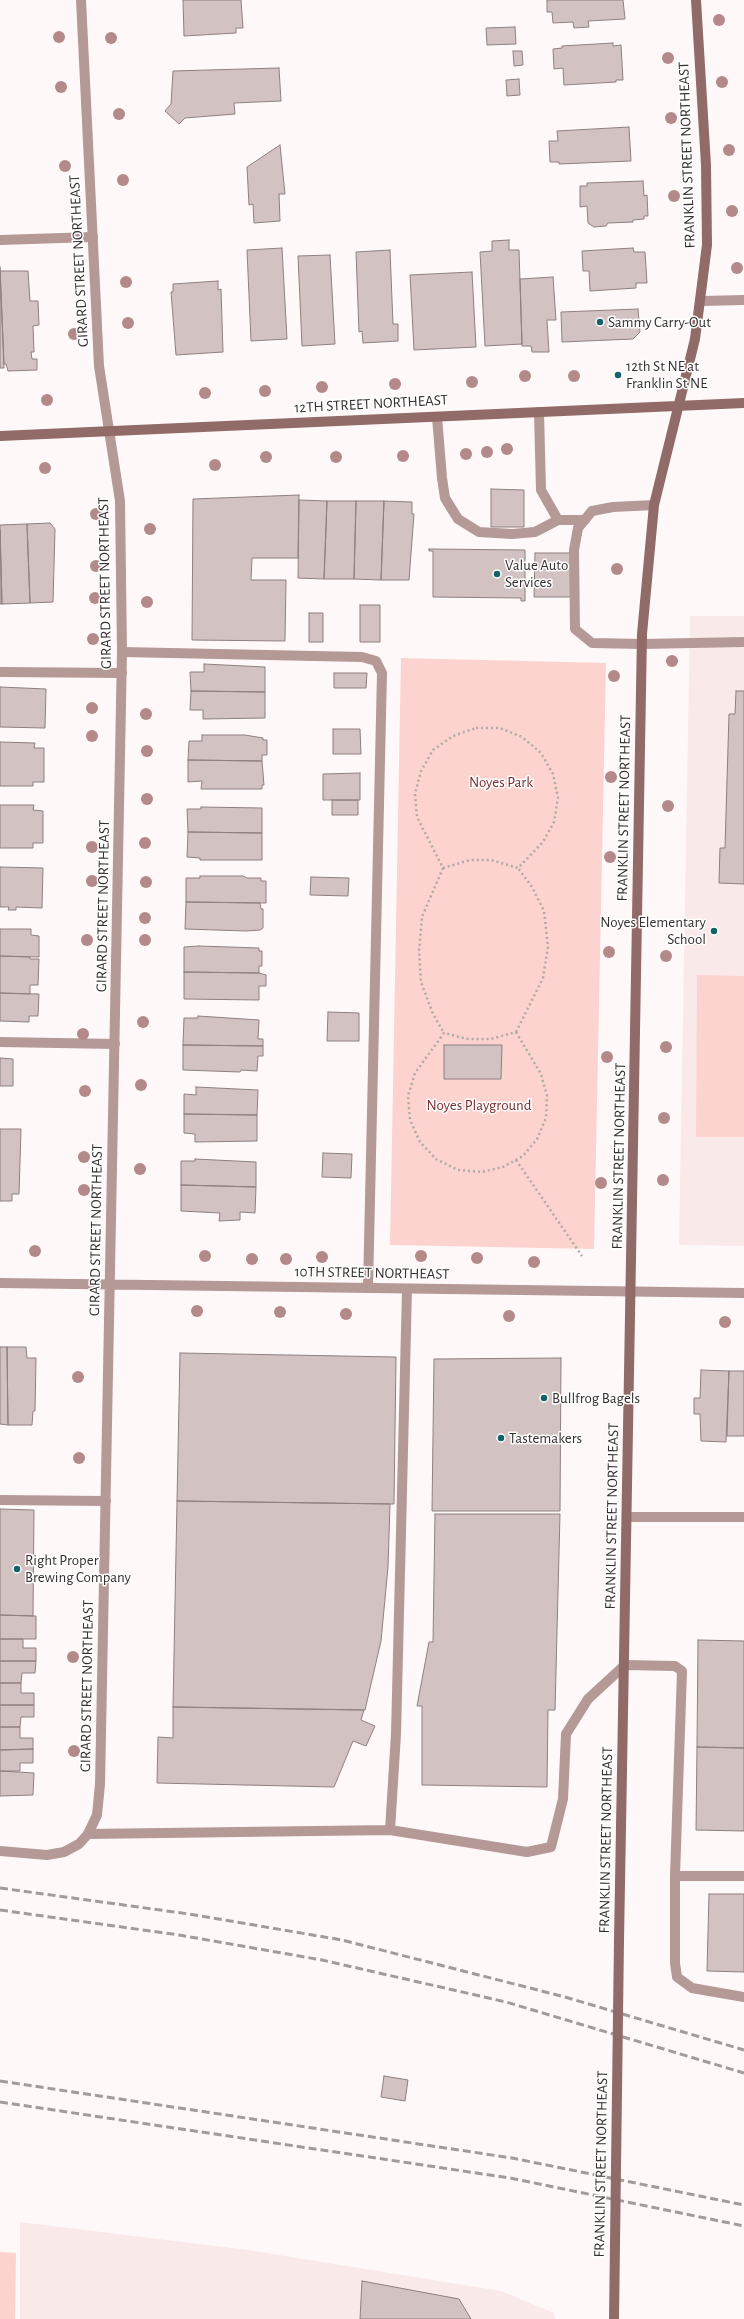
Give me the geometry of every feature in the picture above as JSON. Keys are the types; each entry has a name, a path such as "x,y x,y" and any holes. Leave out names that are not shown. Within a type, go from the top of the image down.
{"street":[{"name":"GIRARD STREET NORTHEAST","path":"81,0 94,237 99,366 111,431 120,501 122,652 100,1784 97,1815 88,1834"},
{"name":"FRANKLIN STREET NORTHEAST","path":"614,2319 619,1940 642,644 654,505 680,405 695,339 707,245 706,165 696,0"},
{"path":"0,240 94,237"},
{"path":"701,301 744,300"},
{"name":"12TH STREET NORTHEAST","path":"0,436 744,403"},
{"path":"539,412 541,490 558,520"},
{"path":"437,417 445,498 458,519 479,532 512,534 536,532 558,520 584,520"},
{"path":"654,505 613,507 592,511 578,528 574,550 575,629 592,643 642,644 744,642"},
{"path":"122,652 362,657 376,661 382,673 368,1288"},
{"path":"0,672 122,673"},
{"path":"0,1042 115,1044"},
{"name":"10TH STREET NORTHEAST","path":"0,1283 744,1293"},
{"path":"390,1830 396,1734 407,1289"},
{"path":"0,1500 106,1501"},
{"path":"627,1517 744,1517"},
{"path":"0,1851 46,1855 64,1852 78,1844 88,1834 390,1830 527,1852 551,1847 563,1799 566,1734 588,1699 625,1665 675,1666 682,1671 675,1876 675,1962 677,1977 692,1988 744,1997"},
{"path":"675,1876 744,1876"}],"path":[{"path":"443,868 417,817 415,794 420,771 433,750 453,736 476,728 500,728 522,737 541,753 553,774 558,798 554,822 543,842 518,868"},
{"path":"470,860 491,860 518,868 532,887 544,911 548,947 543,978 516,1032 491,1039 468,1039 444,1033 433,1014 421,982 419,951 422,917 443,868 470,860"},
{"path":"444,1033 415,1073 408,1096 410,1120 420,1142 436,1159 458,1170 482,1172 503,1167 523,1156 537,1139 546,1118 547,1096 541,1074 516,1032"},
{"path":"516,1160 582,1256"}],"shaded area":[{"name":"Noyes Elementary School","path":"690,616 744,616 744,1246 679,1245"},
{"path":"20,2222 248,2250 501,2291 554,2313 555,2319 20,2319"}],"green space":[{"name":"Noyes Park","path":"401,658 606,663 594,1249 390,1245"},
{"path":"697,975 744,976 744,1137 696,1137"},
{"path":"0,2252 16,2253 15,2319 0,2319"}],"building":[{"path":"183,0 241,0 243,28 236,28 236,33 184,36"},
{"path":"547,0 623,0 625,19 588,21 589,27 574,28 573,22 553,23 552,12 547,12"},
{"path":"515,27 516,44 487,45 486,28"},
{"path":"613,43 613,46 621,45 623,80 616,80 616,82 564,85 563,68 554,69 553,49 562,48 562,46"},
{"path":"513,51 522,51 523,65 514,66"},
{"path":"279,68 281,101 234,103 235,114 185,118 179,124 165,111 171,104 173,71"},
{"path":"519,79 520,95 507,96 506,80"},
{"path":"629,127 631,161 559,164 559,162 550,162 549,141 558,141 557,131"},
{"path":"280,145 285,194 279,194 280,221 254,223 253,204 249,205 247,167"},
{"path":"643,181 644,196 647,195 648,216 644,216 644,219 633,220 633,222 608,223 606,226 594,227 588,223 587,206 580,207 580,186 587,186 587,183"},
{"path":"509,240 509,250 519,250 522,344 485,346 480,252 492,251 492,241"},
{"path":"282,248 287,339 251,341 247,250"},
{"path":"633,248 634,252 645,252 647,283 636,283 636,288 590,291 589,271 583,271 582,251"},
{"path":"390,250 393,324 398,324 398,341 363,343 362,331 359,332 356,252"},
{"path":"330,255 335,344 302,346 298,256"},
{"path":"0,267 4,368 0,368"},
{"path":"0,271 28,271 30,301 38,301 39,325 33,326 34,352 31,352 32,359 37,359 37,370 8,371 6,364 4,364"},
{"path":"472,272 476,347 414,350 410,275"},
{"path":"553,277 556,320 547,320 549,352 532,352 531,346 522,346 520,279"},
{"path":"218,281 218,290 221,289 223,352 176,355 171,292 173,292 173,284"},
{"name":"Sammy Carry-Out","path":"638,309 640,332 633,339 562,342 561,312"},
{"path":"491,489 524,490 524,527 491,527"},
{"path":"299,495 298,558 252,558 251,580 286,580 285,641 192,640 193,499"},
{"path":"299,500 327,501 324,579 298,578"},
{"path":"327,501 356,501 354,579 324,579"},
{"path":"356,501 384,501 381,580 354,579"},
{"path":"384,501 412,502 412,514 414,514 409,580 381,580"},
{"path":"50,523 55,529 53,602 30,603 27,524"},
{"path":"27,524 30,603 2,604 0,525"},
{"path":"0,530 2,604 0,604"},
{"path":"429,549 525,550 525,601 521,601 521,598 433,597 433,551 429,551"},
{"path":"535,553 571,553 571,597 534,597"},
{"path":"360,605 380,605 380,642 360,642"},
{"path":"309,613 323,613 323,642 309,642"},
{"path":"204,664 265,667 265,692 191,691 190,672 204,672"},
{"path":"334,673 367,673 366,688 334,688"},
{"path":"0,687 46,689 45,728 0,727"},
{"path":"191,691 265,692 265,718 203,719 203,710 190,710"},
{"path":"736,691 744,691 744,884 719,883 720,848 725,848 729,714 735,714"},
{"path":"333,729 360,729 361,754 333,754"},
{"path":"202,735 245,735 263,738 263,740 267,740 267,755 262,755 262,761 188,760 189,741 202,741"},
{"path":"0,742 35,743 34,748 44,748 44,782 33,782 33,786 0,786"},
{"path":"188,760 262,761 264,785 262,785 262,789 201,789 202,781 188,782"},
{"path":"360,773 360,800 323,800 323,774"},
{"path":"332,800 358,800 358,815 332,815"},
{"path":"0,805 34,805 33,810 43,811 43,843 33,843 33,848 0,848"},
{"path":"201,807 262,808 262,833 188,832 187,809 201,809"},
{"path":"188,832 262,833 262,860 200,860 200,858 187,857"},
{"path":"0,867 43,868 42,908 16,907 16,910 8,910 9,907 0,907"},
{"path":"200,876 243,876 247,878 261,878 261,881 266,881 266,903 186,902 186,878 200,878"},
{"path":"311,877 349,878 348,896 310,895"},
{"path":"186,902 260,903 261,909 263,909 263,928 260,930 246,931 185,929"},
{"path":"0,929 31,929 31,935 39,936 39,957 0,956"},
{"path":"184,947 259,948 259,951 262,951 262,966 259,966 259,973 184,972"},
{"path":"0,956 30,957 30,959 39,959 38,985 30,985 30,994 0,993"},
{"path":"184,972 259,973 266,975 266,986 259,986 259,1000 184,999"},
{"path":"0,993 39,994 38,1016 29,1016 29,1022 0,1021"},
{"path":"328,1012 359,1013 359,1041 327,1041"},
{"path":"198,1016 259,1020 258,1039 263,1039 263,1046 183,1045 184,1018 198,1018"},
{"path":"183,1045 263,1046 263,1056 258,1056 257,1071 241,1070 240,1072 183,1070"},
{"path":"444,1045 502,1045 501,1079 444,1079"},
{"path":"0,1058 13,1059 13,1086 0,1086"},
{"path":"196,1087 258,1090 257,1115 184,1114 184,1094 196,1095"},
{"path":"184,1114 257,1115 257,1141 195,1142 195,1134 184,1133"},
{"path":"0,1129 21,1129 19,1194 12,1194 12,1201 0,1201"},
{"path":"323,1153 352,1154 351,1178 322,1177"},
{"path":"195,1159 256,1162 256,1187 181,1185 181,1161 195,1161"},
{"path":"181,1185 256,1187 255,1213 240,1212 240,1220 219,1221 220,1213 181,1211"},
{"path":"0,1347 7,1347 8,1425 0,1424"},
{"path":"7,1347 26,1347 27,1358 36,1358 35,1411 33,1411 32,1425 8,1425"},
{"path":"180,1353 396,1357 394,1504 177,1501"},
{"path":"561,1358 560,1511 432,1511 434,1359"},
{"path":"701,1370 729,1371 726,1442 701,1441 700,1414 694,1414 694,1398 700,1398"},
{"path":"729,1371 744,1371 744,1436 727,1436"},
{"path":"177,1501 390,1504 388,1567 381,1641 365,1710 173,1707"},
{"name":"Right Proper Brewing Company","path":"0,1509 34,1510 33,1616 0,1615"},
{"path":"435,1514 560,1514 555,1710 548,1710 547,1787 422,1785 422,1706 417,1706 429,1642 433,1642"},
{"path":"0,1615 36,1616 36,1639 0,1639"},
{"path":"0,1639 23,1639 23,1648 36,1648 36,1661 0,1661"},
{"path":"698,1640 744,1641 744,1748 697,1747"},
{"path":"0,1661 36,1661 35,1673 22,1673 21,1683 0,1683"},
{"path":"0,1683 21,1683 21,1693 34,1693 34,1705 0,1705"},
{"path":"0,1705 34,1705 34,1717 21,1717 20,1727 0,1727"},
{"path":"173,1707 364,1710 361,1720 375,1726 366,1746 353,1741 334,1787 157,1783 158,1737 173,1738"},
{"path":"0,1727 20,1727 20,1738 33,1738 33,1749 0,1750"},
{"path":"697,1747 744,1748 744,1831 696,1830"},
{"path":"33,1749 33,1763 20,1763 20,1771 0,1771 0,1750"},
{"path":"0,1771 34,1773 33,1795 0,1796"},
{"path":"709,1894 744,1894 744,1972 707,1971"},
{"path":"384,2076 408,2080 405,2101 381,2097"},
{"path":"362,2281 459,2299 471,2319 360,2319"}],"railway":[{"path":"0,1888 189,1914 342,1940 565,1997 744,2050"},
{"path":"0,1910 179,1935 322,1960 506,2002 744,2073"},
{"path":"0,2081 512,2158 744,2205"},
{"path":"0,2102 510,2178 744,2226"}],"place":[{"name":"Sammy Carry-Out","path":"600,322"},
{"name":"12th St NE at Franklin St NE","path":"618,375"},
{"name":"Value Auto Services","path":"497,574"},
{"name":"Noyes Elementary School","path":"714,931"},
{"name":"Bullfrog Bagels","path":"544,1398"},
{"name":"Tastemakers","path":"501,1438"},
{"name":"Right Proper Brewing Company","path":"17,1569"}],"park label":[{"name":"Noyes Playground","path":"479,1105"}]}
